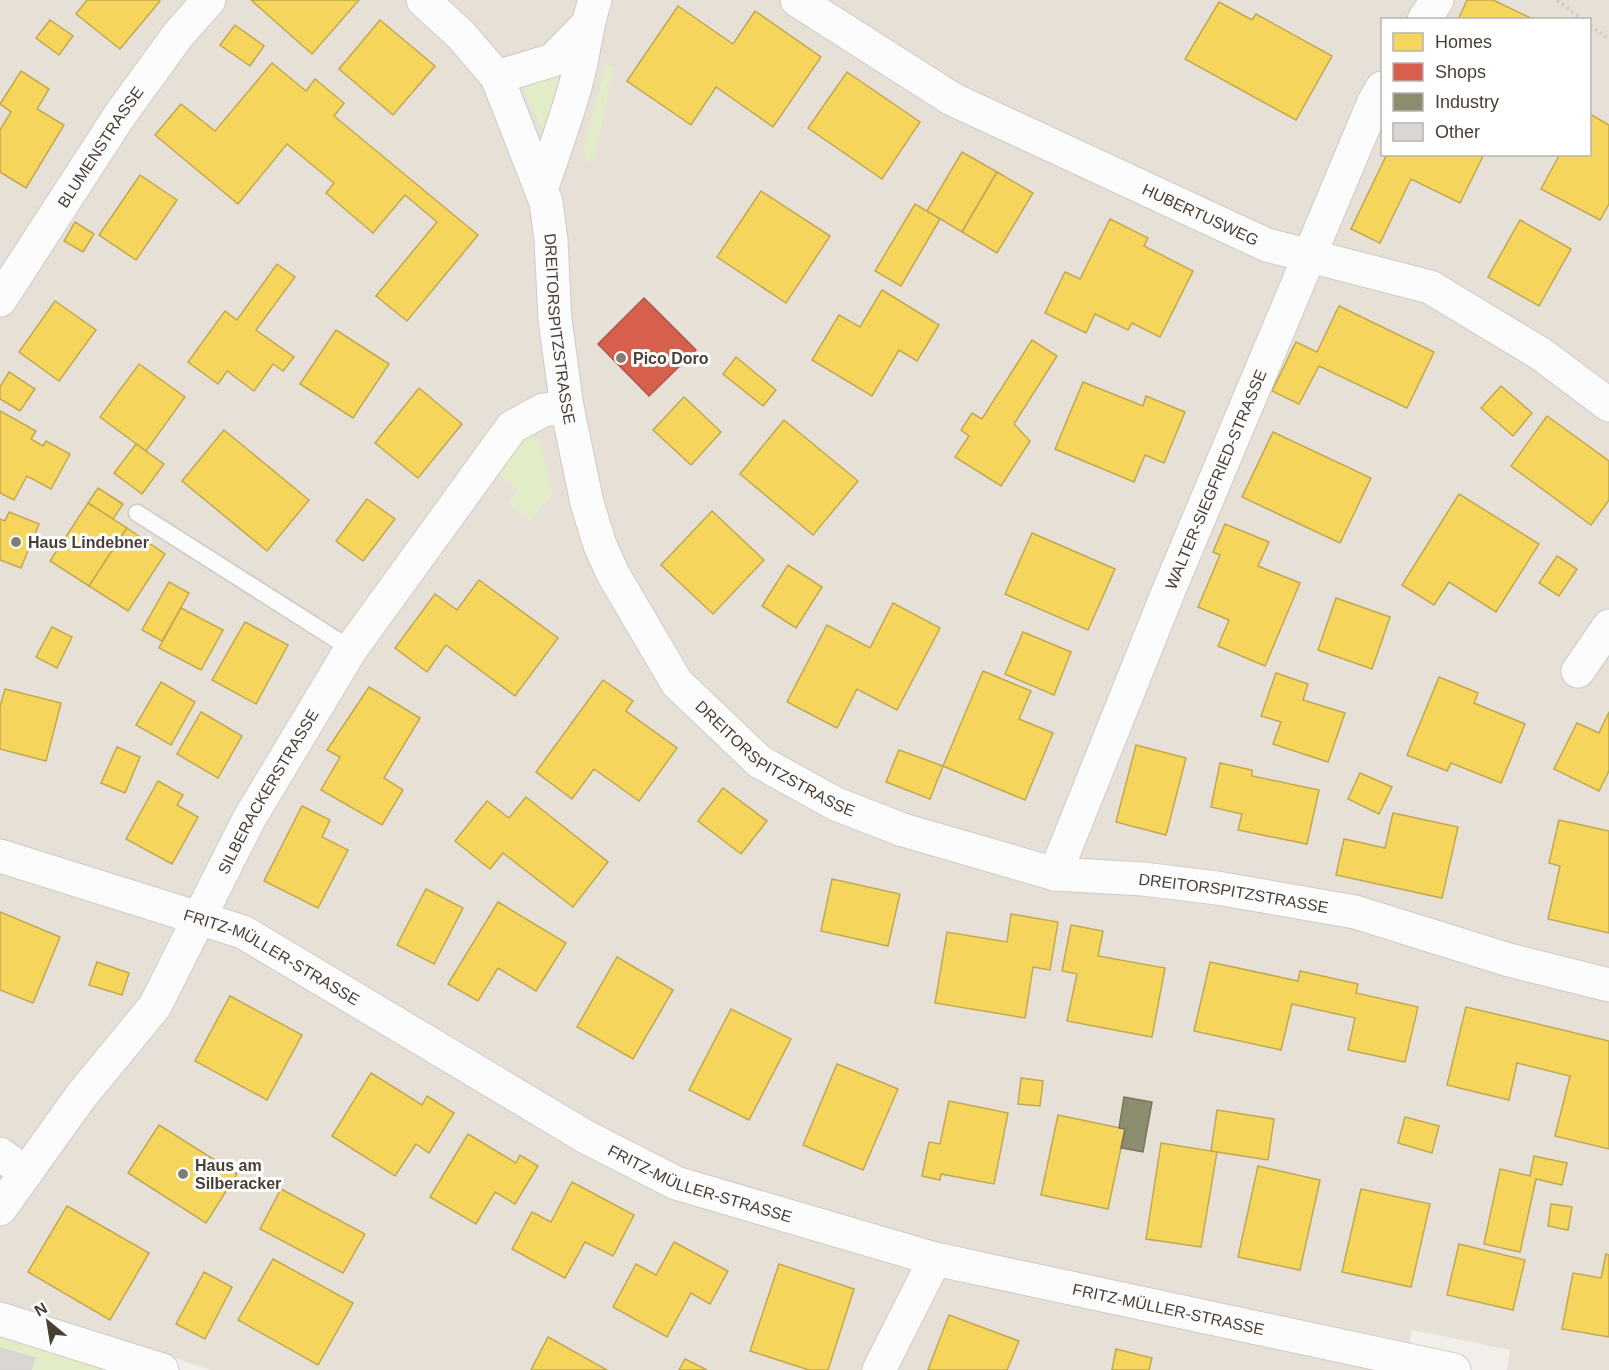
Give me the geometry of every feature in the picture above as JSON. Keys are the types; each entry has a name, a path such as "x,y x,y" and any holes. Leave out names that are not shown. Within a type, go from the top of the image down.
{"street":[{"name":"BLUMENSTRASSE","path":"0,300 120,116 178,35 209,0"},
{"name":"DREITORSPITZSTRASSE","path":"423,0 461,35 497,77 546,202 551,240 555,320 567,407 587,503 613,574 678,683 760,762 836,804 903,830 1055,874 1185,884 1355,912 1509,960 1609,986"},
{"name":"HUBERTUSWEG","path":"797,0 952,99 1267,245 1430,287 1541,354 1609,405"},
{"path":"1425,18 1437,0"},
{"path":"497,77 553,60 590,14"},
{"path":"541,190 580,68 590,14"},
{"name":"WALTER-SIEGFRIED-STRASSE","path":"1055,874 1307,257 1381,90"},
{"name":"SILBERACKERSTRASSE","path":"0,1209 81,1096 155,1006 249,819 351,649 512,427 543,410 567,407"},
{"path":"1578,671 1609,626"},
{"name":"FRITZ-MÜLLER-STRASSE","path":"0,856 198,920 243,932 586,1137 676,1183 935,1259 1454,1370"},
{"path":"0,1154 26,1173"},
{"path":"879,1370 935,1259"},
{"path":"0,1318 162,1370"}],"lane":[{"path":"137,513 351,649"}],"path":[{"path":"1557,0 1580,18"},
{"path":"1591,25 1609,39"}],"shaded area":[{"path":"0,0 1609,0 1609,1370 1507,1370 1510,1350 1412,1330 1405,1370 211,1370 0,1302"}],"green space":[{"path":"564,64 547,137 518,81"},
{"path":"606,64 614,66 593,163 586,159 583,151"},
{"path":"533,435 539,443 553,493 530,520 508,503 518,490 495,472 524,439"},
{"path":"0,1332 119,1370 0,1370"}],"building: Homes":[{"path":"87,0 160,1 120,49 76,14"},
{"path":"251,0 359,0 312,54"},
{"path":"1467,0 1493,0 1531,18 1459,18"},
{"path":"1219,2 1252,20 1256,14 1332,56 1296,120 1185,59"},
{"path":"678,6 733,44 755,11 821,57 773,127 716,87 691,125 627,81"},
{"path":"50,20 73,36 59,55 36,38"},
{"path":"380,20 435,66 393,115 339,69"},
{"path":"235,25 264,46 250,66 220,45"},
{"path":"272,63 306,91 315,79 344,103 334,116 478,235 407,321 376,296 437,222 405,195 373,233 326,193 334,183 287,144 238,204 155,135 181,104 215,131"},
{"path":"21,71 49,89 37,109 64,125 26,188 0,172 0,130 11,112 0,104"},
{"path":"847,72 920,122 882,179 808,128"},
{"path":"1591,115 1609,125 1609,204 1600,220 1541,189 1559,156 1591,156"},
{"path":"962,152 997,172 962,232 927,211"},
{"path":"1386,156 1483,156 1460,203 1411,179 1380,243 1351,229"},
{"path":"997,172 1033,193 997,253 962,232"},
{"path":"140,175 177,200 136,260 99,235"},
{"path":"761,191 830,236 786,303 717,257"},
{"path":"915,204 940,219 901,286 875,271"},
{"path":"1110,219 1148,238 1144,246 1193,271 1160,337 1132,323 1128,330 1095,314 1086,333 1045,313 1065,272 1080,279"},
{"path":"1520,220 1571,249 1539,306 1488,277"},
{"path":"75,222 94,234 83,252 64,241"},
{"path":"277,264 295,277 256,330 294,357 283,371 273,364 254,391 227,371 218,384 188,362 225,311 237,320"},
{"path":"882,290 939,325 917,361 899,350 872,396 812,360 839,315 860,327"},
{"path":"55,301 96,330 59,381 19,352"},
{"path":"1339,306 1434,352 1407,408 1319,366 1299,404 1272,391 1296,342 1317,352"},
{"path":"336,330 389,364 353,418 300,384"},
{"path":"1032,340 1057,356 1014,424 1030,441 1001,486 955,457 969,436 961,430 972,413 982,419"},
{"path":"736,357 776,390 763,406 723,374"},
{"path":"139,364 185,397 146,451 100,417"},
{"path":"9,372 35,389 20,411 0,399 0,387"},
{"path":"1083,382 1143,406 1146,396 1185,412 1164,463 1145,455 1134,482 1055,449"},
{"path":"1501,386 1532,413 1513,436 1481,408"},
{"path":"419,388 462,424 418,478 375,443"},
{"path":"684,397 721,432 691,465 653,430"},
{"path":"0,411 36,431 31,439 43,446 46,441 70,454 51,489 27,476 14,500 0,493"},
{"path":"1547,416 1609,461 1609,500 1591,525 1511,466"},
{"path":"784,420 858,481 813,535 740,474"},
{"path":"224,430 309,500 267,551 182,481"},
{"path":"1273,432 1371,478 1340,543 1242,497"},
{"path":"136,444 164,464 142,494 114,473"},
{"path":"98,488 123,504 113,519 88,503"},
{"path":"1459,494 1539,544 1496,612 1449,582 1434,605 1402,585"},
{"path":"367,499 395,519 363,561 336,541"},
{"path":"88,503 127,528 89,586 50,561"},
{"path":"712,511 764,560 713,614 661,565"},
{"name":"Haus Lindebner","path":"9,512 39,524 21,568 0,560 0,519 5,521"},
{"path":"1225,524 1269,542 1258,566 1300,583 1265,666 1218,646 1229,620 1198,607 1220,555 1213,552"},
{"path":"127,528 165,554 128,611 89,586"},
{"path":"1032,533 1115,569 1088,630 1005,594"},
{"path":"1557,556 1577,569 1559,596 1539,583"},
{"path":"788,565 822,587 796,628 762,606"},
{"path":"479,580 558,638 515,696 446,645 427,672 395,648 435,594 457,610"},
{"path":"169,582 189,593 162,641 142,630"},
{"path":"1336,598 1390,617 1372,669 1318,650"},
{"path":"893,603 940,628 897,710 857,689 837,728 787,702 827,625 870,648"},
{"path":"181,608 223,630 201,670 159,648"},
{"path":"245,622 288,645 256,704 212,680"},
{"path":"52,627 72,637 57,668 36,657"},
{"path":"1023,632 1071,652 1054,695 1005,674"},
{"path":"983,671 1031,691 1019,719 1053,733 1025,800 943,766"},
{"path":"1276,673 1308,684 1303,700 1345,713 1328,762 1273,744 1281,722 1261,716"},
{"path":"1439,677 1478,693 1474,703 1525,724 1501,783 1451,763 1447,771 1407,755"},
{"path":"603,680 633,701 626,711 677,748 639,801 594,769 572,799 536,772"},
{"path":"161,682 195,702 171,745 136,725"},
{"path":"369,687 420,718 384,778 403,790 382,825 321,790 340,757 327,750"},
{"path":"5,689 61,703 46,761 0,749 0,707"},
{"path":"201,712 242,736 218,778 177,754"},
{"path":"1609,712 1609,771 1599,791 1554,769 1577,723 1599,733"},
{"path":"1136,745 1186,758 1166,835 1116,822"},
{"path":"117,747 140,757 125,793 101,783"},
{"path":"899,750 943,766 930,799 886,782"},
{"path":"1220,763 1252,770 1252,776 1319,790 1307,844 1238,830 1242,814 1211,807"},
{"path":"1360,773 1392,787 1379,814 1348,799"},
{"path":"158,781 183,795 177,805 198,817 172,864 126,839"},
{"path":"723,788 767,821 741,854 698,821"},
{"path":"526,797 608,862 573,907 503,853 490,869 455,841 487,801 509,818"},
{"path":"302,806 330,820 322,837 348,850 318,908 264,881"},
{"path":"1393,813 1458,827 1442,898 1336,875 1344,839 1385,848"},
{"path":"1559,820 1609,831 1609,933 1548,919 1560,866 1549,863"},
{"path":"832,879 900,894 888,946 821,931"},
{"path":"426,889 463,908 434,964 397,945"},
{"path":"498,902 566,943 536,991 498,968 478,1001 448,984"},
{"path":"0,912 60,937 33,1003 0,990"},
{"path":"1011,914 1058,922 1050,970 1033,967 1025,1018 935,1003 947,932 1007,942"},
{"path":"1071,925 1103,931 1098,956 1165,968 1152,1037 1067,1021 1077,974 1062,971"},
{"path":"617,957 673,990 633,1059 577,1027"},
{"path":"97,962 129,973 122,995 89,985"},
{"path":"1210,962 1298,981 1300,971 1358,984 1356,993 1418,1007 1405,1062 1348,1050 1355,1018 1292,1004 1281,1050 1194,1031"},
{"path":"230,996 302,1035 267,1100 195,1061"},
{"path":"1466,1007 1609,1041 1609,1149 1555,1136 1570,1076 1517,1063 1509,1100 1447,1085"},
{"path":"731,1009 791,1039 749,1120 689,1090"},
{"path":"837,1064 898,1089 863,1170 803,1145"},
{"path":"371,1073 422,1105 427,1096 454,1113 429,1153 416,1144 395,1176 332,1136"},
{"path":"1021,1078 1043,1081 1040,1106 1018,1104"},
{"path":"949,1101 1008,1113 994,1184 941,1174 940,1180 922,1176 929,1142 940,1144"},
{"path":"1217,1110 1274,1119 1268,1160 1211,1151"},
{"path":"1058,1115 1125,1129 1108,1209 1041,1195"},
{"path":"1405,1117 1439,1126 1432,1153 1398,1143"},
{"name":"Haus am Silberacker","path":"159,1125 237,1174 206,1223 128,1173"},
{"path":"468,1134 516,1163 520,1155 538,1166 515,1204 495,1192 476,1224 430,1197"},
{"path":"1161,1143 1217,1152 1201,1247 1146,1239"},
{"path":"1534,1156 1567,1163 1562,1185 1536,1179 1520,1252 1484,1244 1500,1169 1530,1176"},
{"path":"1258,1166 1320,1180 1300,1270 1238,1257"},
{"path":"572,1182 634,1215 613,1256 585,1242 565,1278 512,1249 532,1212 551,1222"},
{"path":"281,1189 365,1234 343,1273 260,1229"},
{"path":"1361,1189 1430,1204 1411,1287 1342,1272"},
{"path":"1551,1204 1572,1207 1568,1230 1548,1226"},
{"path":"67,1206 149,1253 110,1320 28,1272"},
{"path":"674,1242 728,1271 710,1304 691,1293 667,1337 613,1307 636,1264 656,1275"},
{"path":"1459,1244 1525,1260 1513,1310 1447,1295"},
{"path":"1606,1254 1609,1255 1609,1337 1562,1329 1573,1273 1601,1278"},
{"path":"273,1259 353,1303 318,1365 238,1320"},
{"path":"779,1264 854,1289 828,1370 809,1370 750,1351"},
{"path":"204,1272 232,1287 205,1339 176,1324"},
{"path":"949,1315 1019,1341 1007,1370 928,1370"},
{"path":"548,1337 607,1370 531,1370"},
{"path":"1116,1349 1152,1358 1149,1370 1112,1370"},
{"path":"685,1359 707,1370 679,1370"}],"building: Shops":[{"path":"644,298 696,350 649,396 598,344"}],"building: Industry":[{"path":"1124,1097 1152,1102 1143,1152 1121,1148 1125,1129 1119,1128"}],"building: Other":[{"path":"0,1348 35,1358 31,1370 0,1370"}],"place":[{"name":"Pico Doro","path":"621,358"},
{"name":"Haus Lindebner","path":"16,542"},
{"name":"Haus am Silberacker","path":"183,1174"}]}
